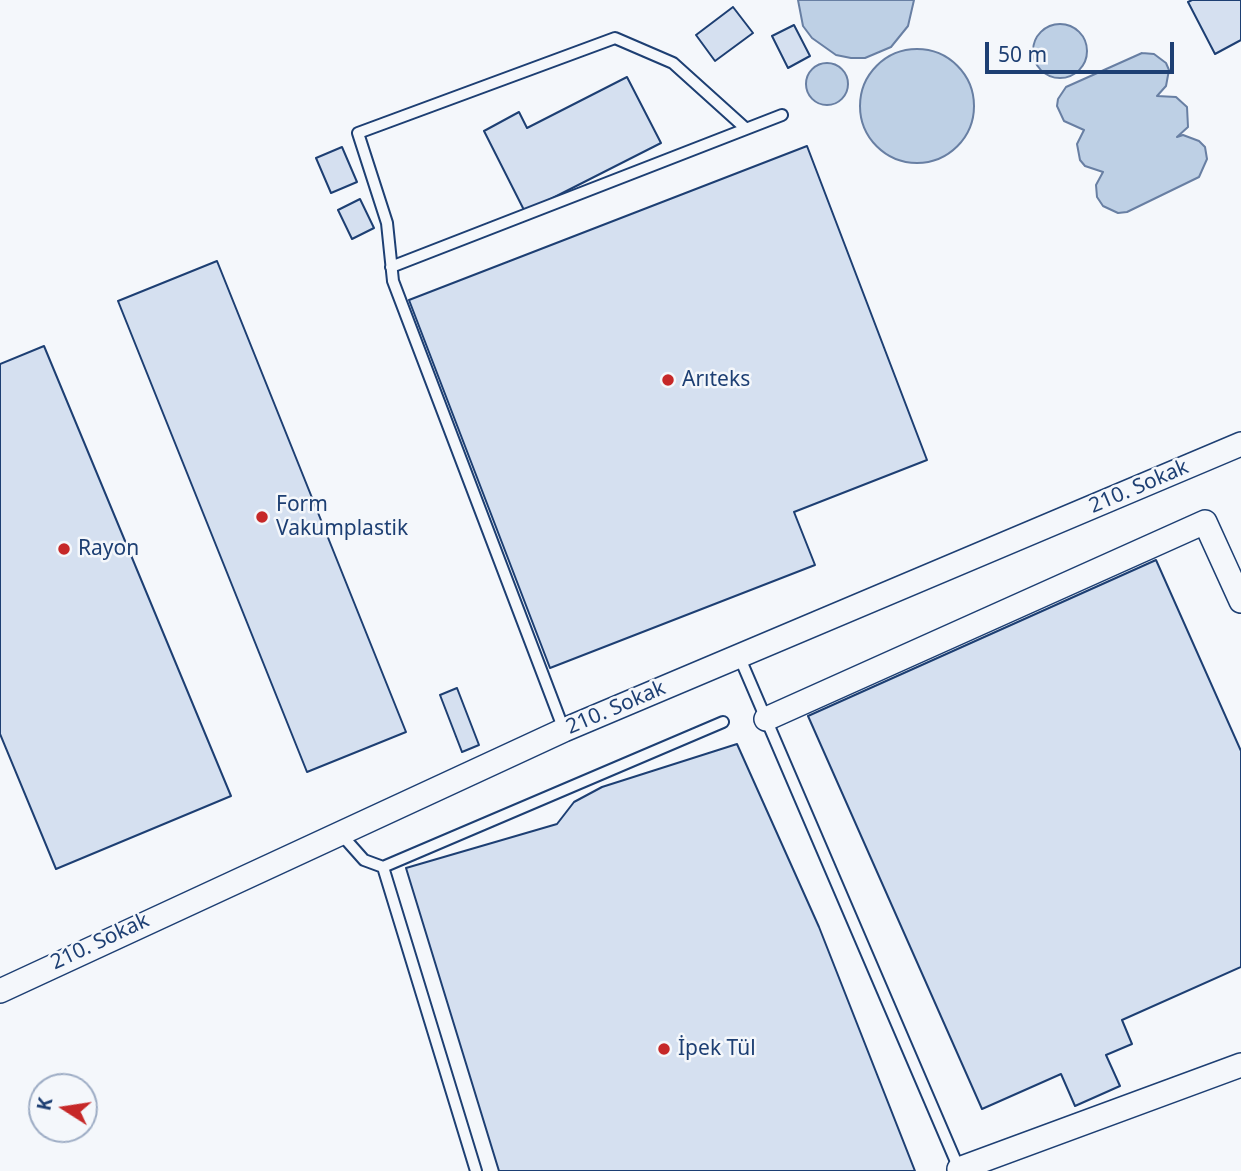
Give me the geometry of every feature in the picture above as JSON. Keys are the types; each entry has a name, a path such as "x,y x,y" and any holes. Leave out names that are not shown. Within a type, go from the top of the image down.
{"street":[{"name":"210. Sokak","path":"0,990 564,730 1241,443"},
{"path":"766,719 1205,522 1241,601"},
{"path":"960,1170 1241,1065"}],"lane":[{"path":"564,730 393,281 387,223 358,133 615,38 673,62 744,127"},
{"path":"391,267 744,127 782,115"},
{"path":"739,656 960,1170"},
{"path":"340,832 364,860 383,867 723,722"},
{"path":"383,867 476,1171"}],"water":[{"path":"798,0 914,0 908,26 891,47 865,58 851,58 836,55 812,38 803,26"},
{"path":"1060,24 1079,32 1087,51 1079,70 1060,78 1041,70 1033,51 1041,32"},
{"path":"917,49 939,53 957,66 970,84 974,106 970,128 957,146 939,159 917,163 895,159 877,146 864,128 860,106 864,84 877,66 895,53"},
{"path":"1142,53 1154,54 1166,63 1169,70 1166,86 1157,96 1176,97 1187,107 1188,127 1177,137 1183,135 1199,141 1205,147 1207,159 1199,177 1127,212 1118,213 1103,206 1097,197 1096,185 1103,172 1085,166 1080,160 1077,144 1084,130 1064,121 1057,106 1058,99 1066,87"},
{"path":"827,63 842,69 848,84 842,99 827,105 812,99 806,84 812,69"}],"building":[{"path":"1241,0 1241,40 1215,54 1188,2"},
{"path":"733,7 753,33 715,61 696,35"},
{"path":"794,25 810,56 788,68 772,36"},
{"path":"627,77 661,143 525,212 484,131 519,112 527,128"},
{"name":"Arıteks","path":"807,146 927,460 794,512 815,565 550,668 409,300"},
{"path":"342,147 357,182 331,193 316,158"},
{"path":"360,199 374,228 352,239 338,210"},
{"name":"Form Vakumplastik","path":"217,261 406,732 307,772 118,301"},
{"name":"Rayon","path":"44,346 231,796 56,869 0,734 0,364"},
{"path":"1156,560 1241,751 1241,967 1122,1020 1132,1044 1106,1055 1120,1086 1075,1106 1061,1074 982,1109 808,716"},
{"path":"457,688 479,745 462,752 440,695"},
{"name":"İpek Tül","path":"737,744 819,927 915,1171 499,1171 406,868 557,824 574,802 602,787"}],"place":[{"name":"Arıteks","path":"668,380"},
{"name":"Form Vakumplastik","path":"262,517"},
{"name":"Rayon","path":"64,549"},
{"name":"İpek Tül","path":"664,1049"}]}
